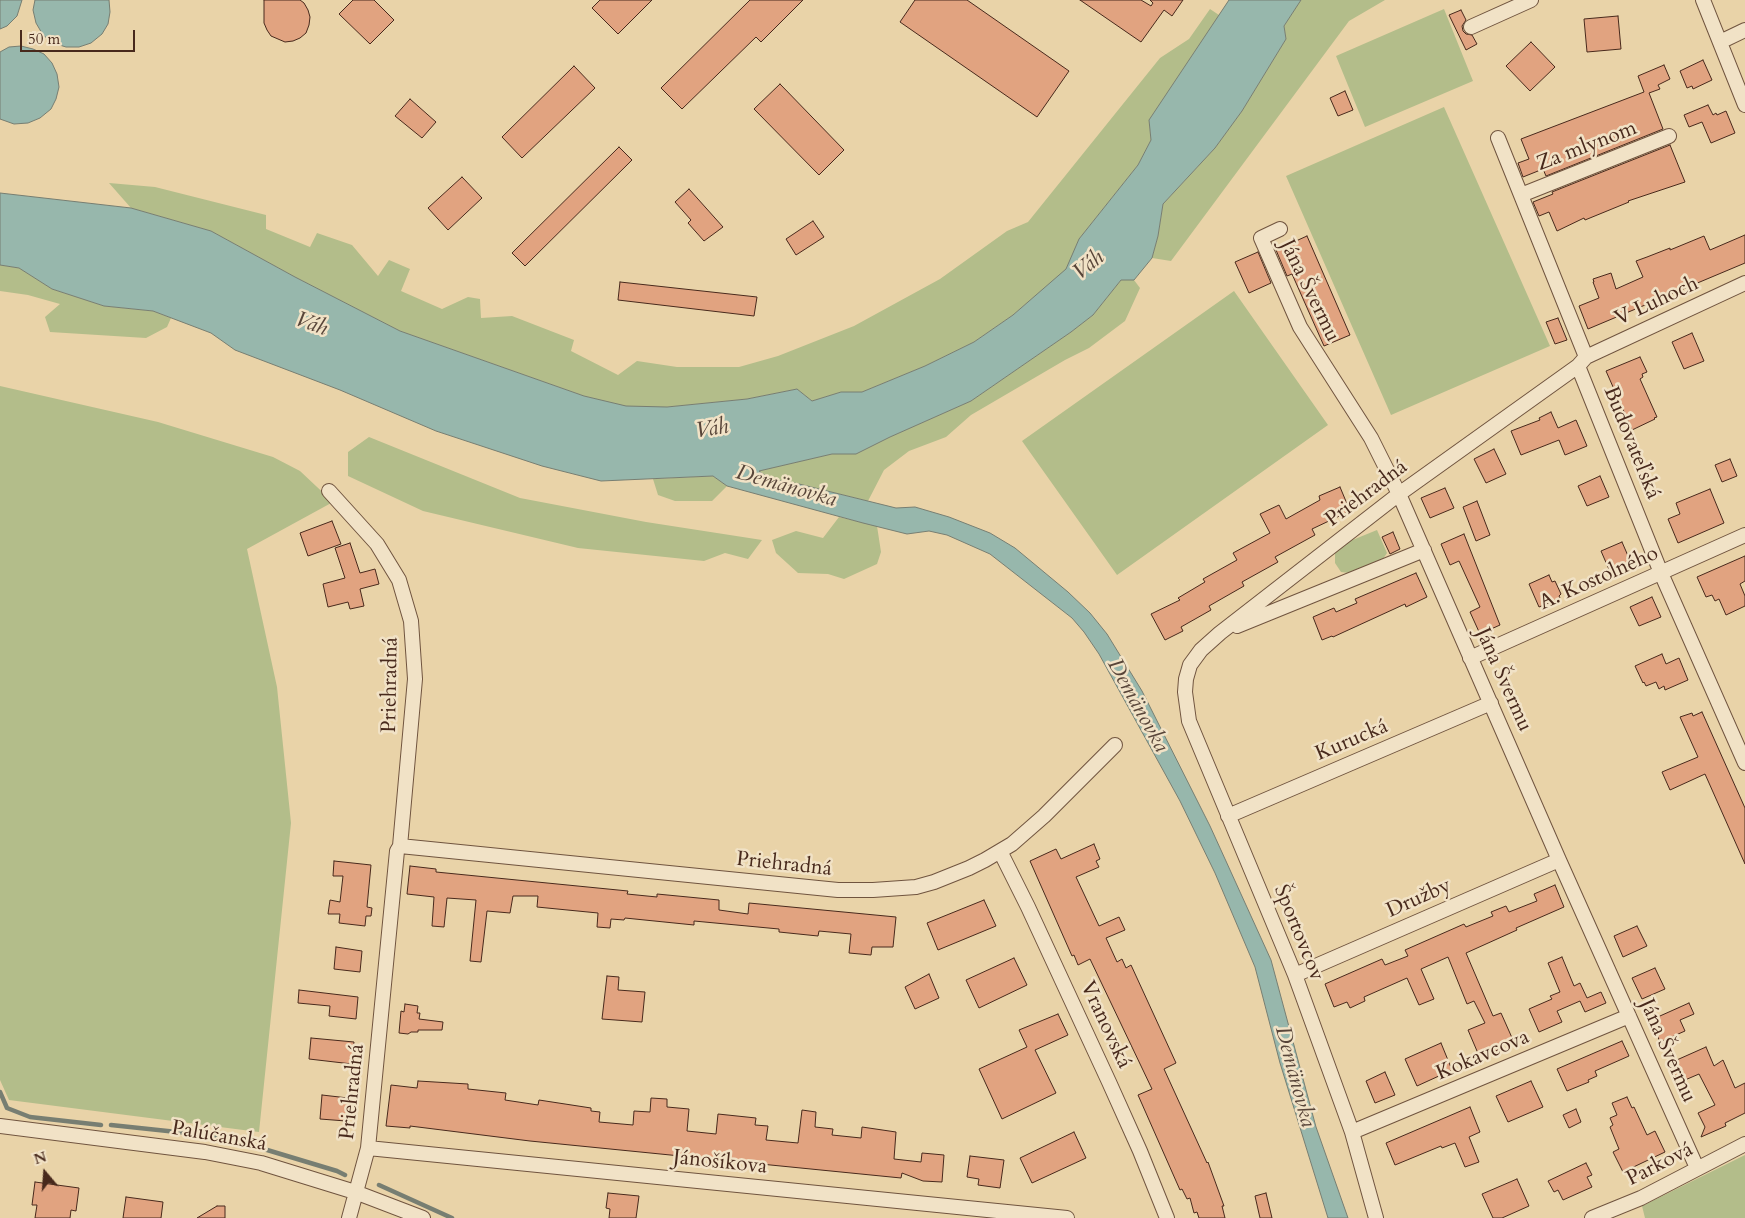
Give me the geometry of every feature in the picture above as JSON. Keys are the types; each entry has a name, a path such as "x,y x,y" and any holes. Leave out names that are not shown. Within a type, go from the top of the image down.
{"street":[{"path":"1471,28 1531,0"},
{"path":"1703,0 1745,105"},
{"path":"1720,42 1745,30"},
{"name":"Za mlynom","path":"1520,194 1669,136"},
{"name":"Budovateľská","path":"1498,138 1661,573 1745,763"},
{"name":"Jána Švermu","path":"1280,229 1261,238 1300,327 1371,438 1399,494 1559,860 1697,1168"},
{"name":"V Luhoch","path":"1582,361 1745,283"},
{"name":"Priehradná","path":"1190,665 1201,650 1220,633 1399,494 1582,361"},
{"name":"Priehradná","path":"329,491 377,544 402,588 411,621 415,679 400,846 397,851 368,1148 349,1218"},
{"name":"A. Kostolného","path":"1470,658 1745,536"},
{"path":"1220,633 1424,550"},
{"name":"Športovcov","path":"1190,665 1185,692 1189,721 1295,975 1352,1132 1376,1218"},
{"name":"Kurucká","path":"1228,816 1491,703"},
{"name":"Priehradná","path":"400,846 855,891 916,887 934,882 977,864 1000,851 1044,816 1116,745"},
{"name":"Vranovská","path":"1000,851 1028,906 1109,1082 1147,1167 1167,1218"},
{"name":"Družby","path":"1295,975 1559,860"},
{"name":"Kokavcova","path":"1352,1132 1629,1016"},
{"name":"Palúčanská","path":"0,1126 205,1152 261,1163 355,1192 423,1218"},
{"name":"Parková","path":"1592,1218 1641,1198 1745,1144"},
{"name":"Jánošíkova","path":"368,1148 1027,1216 1067,1218"}],"green space":[{"path":"1301,0 1385,0 1349,21 1171,261 1152,258 1163,204 1215,148 1242,111 1286,39 1284,26"},
{"path":"1210,9 1219,15 1149,120 1151,140 1138,165 1079,239 1067,269 1013,315 974,342 925,366 862,392 841,392 812,401 797,389 747,399 667,407 627,407 584,396 400,331 211,231 131,208 109,183 155,187 266,215 266,229 310,247 317,233 352,245 378,276 389,260 410,269 401,291 442,309 468,297 480,299 481,318 512,316 574,340 571,351 618,375 637,361 677,367 739,367 778,356 854,326 940,279 1007,231 1028,222 1160,58 1189,39"},
{"path":"1444,9 1473,81 1365,127 1336,56"},
{"path":"1444,107 1550,346 1391,415 1286,176"},
{"path":"0,265 19,268 52,289 104,306 153,311 171,318 167,327 146,338 50,332 45,317 60,304 28,295 0,291"},
{"path":"1121,280 1134,280 1140,288 1125,321 1089,348 971,415 946,437 909,451 884,470 868,501 770,479 758,471 832,454 856,454 971,401 1093,315"},
{"path":"1234,291 1328,425 1117,575 1022,441"},
{"path":"0,386 158,422 273,457 300,471 333,502 247,549 277,687 291,823 259,1132 9,1100 0,1080"},
{"path":"369,437 520,498 646,522 762,540 748,559 725,553 704,561 578,548 423,511 348,476 348,452"},
{"path":"713,476 727,486 712,501 675,501 658,495 653,479"},
{"path":"839,517 877,526 881,552 877,564 844,579 828,574 798,573 776,553 772,540 796,531 823,538"},
{"path":"1377,530 1387,553 1383,559 1349,573 1341,572 1335,563 1335,553 1350,541"},
{"path":"1745,1155 1745,1218 1645,1218 1642,1206"}],"water":[{"path":"0,0 22,0 17,16 7,26 0,29"},
{"path":"35,0 109,0 108,24 102,34 91,43 79,47 66,47 53,43 43,35 36,23 33,10"},
{"path":"1229,0 1301,0 1284,26 1286,39 1242,111 1215,148 1163,204 1152,258 1134,280 1121,280 1093,315 971,401 856,454 832,454 759,471 770,479 799,484 896,508 915,507 949,517 990,533 1015,548 1068,592 1090,613 1107,634 1142,691 1210,826 1271,960 1316,1127 1348,1218 1328,1218 1280,1063 1255,967 1215,873 1180,801 1099,654 1084,632 1072,618 990,554 947,535 929,531 907,534 863,523 727,486 713,476 601,481 542,466 436,431 340,390 235,350 211,333 153,311 104,306 52,289 19,268 0,265 0,193 131,208 211,231 400,331 584,396 626,406 667,407 747,399 797,389 812,401 841,392 862,392 925,366 974,342 1013,315 1066,269 1079,239 1138,165 1151,140 1149,120"},
{"path":"21,46 44,54 52,63 57,74 59,87 51,109 40,118 28,123 14,124 0,119 0,52 9,47"}],"building":[{"path":"264,0 300,0 304,3 310,17 306,33 293,41 285,42 271,36 264,23"},
{"path":"353,0 374,0 394,20 370,44 339,14"},
{"path":"600,0 652,0 618,34 592,8"},
{"path":"750,0 803,0 761,42 756,37 682,109 661,88"},
{"path":"915,0 967,0 1069,71 1037,117 900,22"},
{"path":"1080,0 1141,0 1151,6 1153,3 1150,0 1183,0 1172,16 1164,10 1141,42"},
{"path":"1461,10 1466,20 1462,26 1463,31 1466,34 1472,35 1477,44 1466,50 1449,15"},
{"path":"1618,16 1621,49 1587,52 1584,19"},
{"path":"1531,42 1555,67 1530,91 1506,66"},
{"path":"1703,60 1712,80 1693,89 1692,86 1687,88 1680,71"},
{"path":"1664,65 1670,79 1658,85 1660,89 1649,93 1663,129 1546,176 1543,169 1523,177 1518,163 1529,159 1521,139 1644,92 1638,76"},
{"path":"574,66 595,88 522,158 502,137"},
{"path":"780,84 844,150 819,175 754,109"},
{"path":"1345,91 1353,110 1338,116 1330,98"},
{"path":"410,99 436,122 422,138 395,116"},
{"path":"1708,105 1713,115 1726,111 1735,133 1711,143 1702,122 1689,127 1684,115"},
{"path":"1670,145 1685,182 1628,201 1557,231 1549,212 1539,216 1533,202 1553,194 1552,192"},
{"path":"619,147 632,160 525,266 512,253"},
{"path":"462,177 482,198 448,230 428,208"},
{"path":"689,189 723,227 704,241 688,223 691,220 675,202"},
{"path":"813,221 824,237 796,255 786,239"},
{"path":"1745,235 1745,263 1588,329 1579,306 1599,298 1593,279 1611,273 1616,289 1643,277 1636,261 1704,236 1710,250"},
{"path":"1307,236 1350,335 1324,346 1292,274 1287,276 1276,250"},
{"path":"1258,252 1271,283 1249,293 1235,262"},
{"path":"620,282 757,297 754,316 618,300"},
{"path":"1558,318 1567,340 1555,344 1546,322"},
{"path":"1692,333 1704,361 1684,369 1672,342"},
{"path":"1640,357 1647,372 1642,374 1643,377 1640,379 1657,417 1632,430 1606,371"},
{"path":"1551,412 1558,428 1576,420 1587,446 1565,455 1559,440 1521,455 1511,431 1540,420 1539,418"},
{"path":"1494,449 1506,474 1486,483 1474,459"},
{"path":"1730,459 1737,476 1722,482 1715,465"},
{"path":"1600,476 1609,497 1587,506 1578,486"},
{"path":"1340,487 1350,511 1312,529 1315,535 1275,557 1278,562 1242,582 1244,586 1209,606 1211,610 1181,627 1183,631 1165,640 1151,614 1180,600 1178,598 1205,582 1203,579 1237,560 1233,553 1270,533 1260,514 1279,505 1286,519 1320,500 1319,496"},
{"path":"1445,488 1454,508 1430,518 1421,498"},
{"path":"1710,489 1724,523 1678,543 1668,519 1680,514 1676,503"},
{"path":"1477,501 1490,535 1476,541 1463,507"},
{"path":"332,521 341,544 308,556 300,533"},
{"path":"1393,532 1400,549 1390,554 1382,537"},
{"path":"1464,534 1500,625 1480,634 1470,612 1480,607 1459,561 1450,565 1441,544"},
{"path":"1622,542 1632,565 1611,574 1601,551"},
{"path":"350,543 360,573 375,569 379,584 360,589 364,606 350,609 348,602 328,607 323,584 345,578 335,548"},
{"path":"1745,556 1745,581 1740,584 1745,596 1745,606 1726,615 1719,599 1715,601 1712,595 1706,597 1697,577"},
{"path":"1416,573 1427,597 1406,607 1405,604 1333,637 1322,640 1313,617 1334,608 1336,612 1357,603 1355,599"},
{"path":"1549,575 1552,582 1555,581 1561,594 1560,598 1539,607 1529,584"},
{"path":"1652,597 1661,617 1639,626 1630,607"},
{"path":"1662,654 1666,664 1679,658 1688,680 1665,690 1664,686 1659,689 1656,682 1646,686 1643,683 1635,666"},
{"path":"1702,712 1745,808 1745,864 1705,774 1670,790 1662,772 1698,757 1680,717 1692,713 1693,716"},
{"path":"1094,844 1100,859 1096,861 1099,867 1076,877 1099,926 1119,917 1125,930 1106,938 1117,962 1122,959 1126,968 1131,965 1176,1063 1164,1069 1208,1162 1224,1206 1222,1206 1225,1218 1199,1218 1197,1212 1194,1213 1190,1198 1187,1199 1182,1189 1180,1190 1138,1095 1152,1089 1090,959 1078,965 1074,955 1072,956 1030,861 1056,849 1061,859"},
{"path":"334,861 371,865 367,907 372,908 371,916 366,916 365,926 339,923 340,914 328,914 330,900 340,902 343,876 333,876"},
{"path":"410,866 436,869 436,872 628,891 627,894 657,897 657,894 719,900 719,910 748,914 749,903 896,917 893,947 872,947 871,955 849,953 851,934 819,931 818,936 779,932 779,929 694,921 694,925 625,918 624,920 611,919 610,928 597,927 598,913 537,907 538,896 513,896 510,913 487,911 481,962 470,961 476,900 447,898 444,927 432,926 434,897 407,894"},
{"path":"1555,885 1564,907 1466,953 1493,1016 1501,1013 1513,1040 1497,1048 1498,1050 1480,1058 1468,1030 1485,1023 1474,1001 1467,1004 1448,957 1421,969 1434,999 1419,1005 1407,978 1364,997 1365,1001 1350,1008 1347,1002 1334,1007 1325,984 1382,959 1385,965 1408,956 1405,950 1464,924 1466,927 1493,916 1491,912 1506,906 1509,912 1537,901 1534,894"},
{"path":"984,900 996,926 938,950 927,923"},
{"path":"1637,926 1647,946 1623,957 1614,936"},
{"path":"336,947 362,951 360,972 334,969"},
{"path":"1562,957 1574,986 1580,983 1587,998 1601,992 1606,1003 1585,1012 1580,1001 1557,1011 1562,1022 1539,1032 1529,1009 1552,999 1550,996 1560,992 1548,963"},
{"path":"1014,958 1027,985 979,1008 966,980"},
{"path":"1655,968 1665,989 1642,999 1632,978"},
{"path":"929,974 939,998 915,1009 905,987"},
{"path":"607,976 619,977 618,990 645,992 642,1022 602,1019"},
{"path":"299,990 358,997 356,1019 329,1016 330,1006 298,1003"},
{"path":"1689,1003 1694,1014 1680,1020 1685,1031 1660,1042 1651,1020"},
{"path":"405,1004 418,1006 417,1013 420,1013 419,1019 443,1022 442,1030 418,1030 418,1032 408,1034 399,1033 401,1011 404,1012"},
{"path":"1058,1014 1068,1035 1035,1050 1056,1093 1002,1119 979,1069 1027,1047 1019,1030"},
{"path":"311,1038 354,1042 352,1064 309,1059"},
{"path":"1622,1041 1629,1056 1595,1071 1597,1076 1588,1080 1589,1082 1567,1091 1557,1069"},
{"path":"1441,1043 1452,1070 1417,1086 1405,1059"},
{"path":"1706,1047 1714,1066 1723,1060 1735,1088 1745,1083 1745,1113 1725,1123 1726,1126 1701,1137 1705,1127 1698,1113 1715,1105 1699,1074 1678,1083 1670,1063"},
{"path":"1385,1072 1395,1095 1375,1103 1366,1081"},
{"path":"418,1081 468,1084 468,1089 506,1093 505,1100 538,1105 539,1100 591,1108 591,1111 600,1112 599,1122 633,1125 634,1111 650,1112 651,1098 667,1099 667,1107 689,1109 687,1131 716,1134 718,1114 756,1118 755,1125 768,1126 766,1140 798,1143 802,1110 816,1112 815,1127 833,1129 832,1135 861,1138 862,1127 896,1132 894,1159 921,1162 922,1153 944,1155 942,1182 923,1181 902,1173 901,1178 530,1141 410,1126 410,1128 386,1126 391,1085 417,1088"},
{"path":"1531,1081 1543,1107 1508,1122 1496,1096"},
{"path":"322,1095 348,1098 346,1121 320,1119"},
{"path":"1627,1097 1632,1108 1634,1107 1647,1135 1655,1131 1665,1152 1623,1172 1613,1152 1619,1149 1610,1127 1613,1125 1610,1118 1617,1115 1612,1103"},
{"path":"1470,1107 1480,1132 1469,1137 1479,1162 1465,1167 1455,1143 1442,1148 1441,1146 1395,1165 1386,1143"},
{"path":"1576,1109 1581,1122 1569,1128 1563,1115"},
{"path":"1074,1132 1086,1158 1032,1183 1020,1158"},
{"path":"970,1156 1004,1160 1000,1188 978,1185 979,1179 967,1177"},
{"path":"1586,1163 1592,1175 1587,1177 1592,1187 1563,1200 1558,1190 1554,1192 1548,1181"},
{"path":"1517,1179 1529,1206 1502,1218 1493,1218 1482,1194"},
{"path":"35,1182 79,1188 76,1211 71,1210 70,1218 35,1218 37,1205 32,1205"},
{"path":"608,1193 639,1196 636,1218 609,1218 610,1209 606,1208"},
{"path":"1266,1193 1272,1218 1260,1218 1255,1196"},
{"path":"126,1197 163,1202 161,1218 123,1218"},
{"path":"217,1206 225,1206 225,1218 197,1218"}],"waterway":[{"path":"0,1092 7,1108 30,1117 101,1125"},
{"path":"111,1125 224,1137 345,1175"},
{"path":"379,1185 452,1218"}],"water label":[{"name":"Váh","path":"1089,266"},
{"name":"Váh","path":"311,325"},
{"name":"Váh","path":"712,430"},
{"name":"Demänovka","path":"786,487"},
{"name":"Demänovka","path":"1137,706"},
{"name":"Demänovka","path":"1294,1077"}]}
